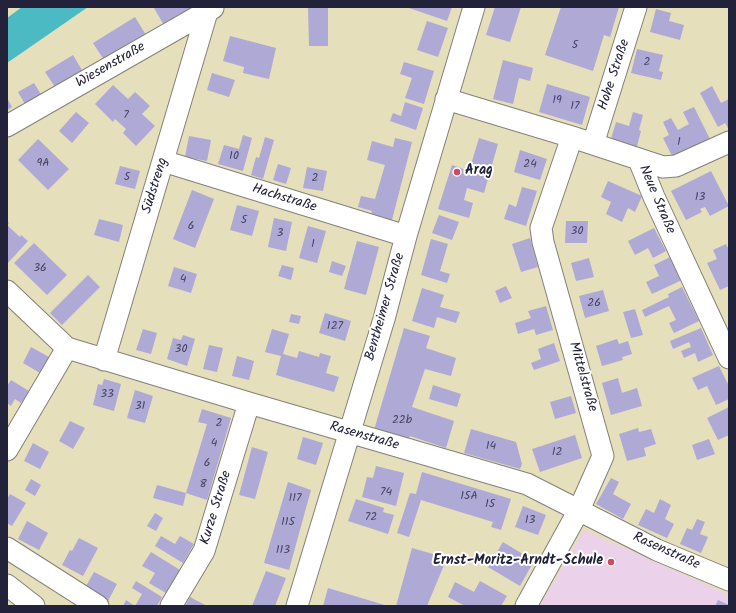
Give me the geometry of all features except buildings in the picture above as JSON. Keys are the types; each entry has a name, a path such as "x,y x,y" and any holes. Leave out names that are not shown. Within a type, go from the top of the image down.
{"street":[{"name":"Bentheimer Straße","path":"297,606 384,319 406,236 474,7"},
{"name":"Hohe Straße","path":"593,144 636,7"},
{"name":"Wiesenstraße","path":"7,126 211,9"},
{"name":"Südstreng","path":"104,360 163,161 211,9"},
{"name":"Neue Straße","path":"446,99 572,137 639,160 654,197 729,358"},
{"name":"Mittelstraße","path":"526,606 579,510 600,467 603,456 542,242 541,228 572,137"},
{"path":"639,160 663,167 676,166 729,142"},
{"name":"Hachstraße","path":"163,161 406,236"},
{"name":"Rasenstraße","path":"7,291 67,348 527,484 657,550 729,580"},
{"path":"7,450 67,348"},
{"name":"Kurze Straße","path":"171,606 204,551 249,403"},
{"path":"7,548 98,606"},
{"path":"7,585 34,606"}],"shaded area":[{"name":"Ernst-Moritz-Arndt-Schule","path":"584,530 729,595 729,606 540,606"}],"water":[{"path":"22,7 88,7 7,63 7,18"}],"place":[{"name":"Arag","path":"457,172"},
{"name":"Ernst-Moritz-Arndt-Schule","path":"611,562"}]}
